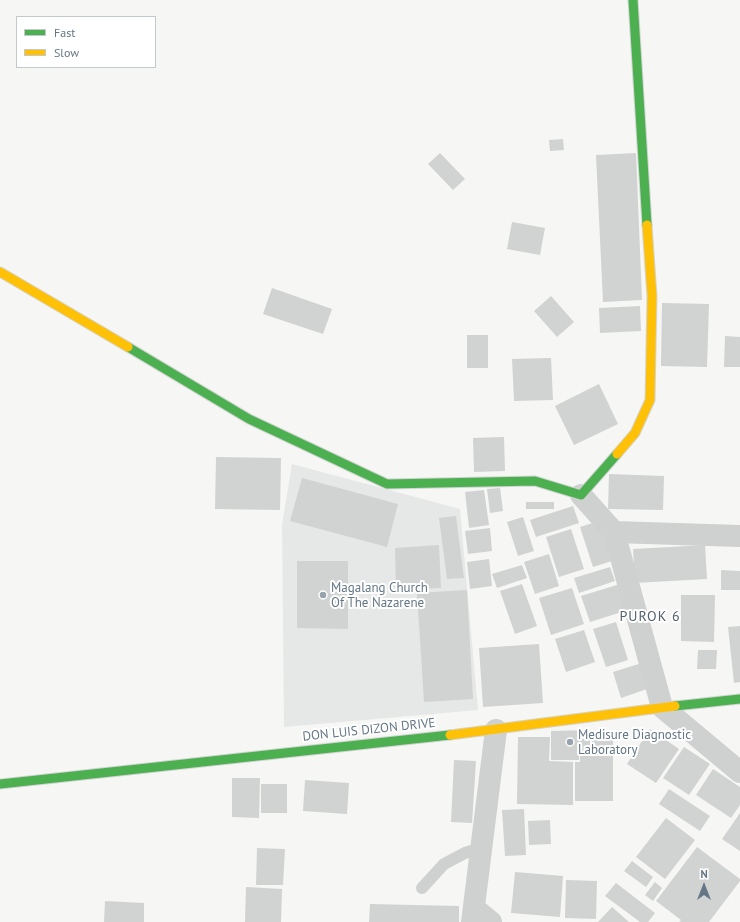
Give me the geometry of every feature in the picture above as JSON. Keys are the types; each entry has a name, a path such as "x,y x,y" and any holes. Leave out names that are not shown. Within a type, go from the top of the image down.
{"street":[{"path":"581,495 635,433 650,400 652,296 633,0"},
{"path":"0,272 249,419 387,484 535,481 581,495 614,532 662,706 740,772"},
{"path":"614,532 740,536"},
{"name":"DON LUIS DIZON DRIVE","path":"0,784 496,730 662,706 740,699"},
{"path":"491,922 473,915 496,730"}],"lane":[{"path":"422,888 444,864 465,853 481,848"}],"shaded area":[{"path":"292,464 460,509 478,710 284,727 282,525"}],"building":[{"path":"563,139 564,150 550,151 549,140"},
{"path":"440,153 465,179 453,190 428,164"},
{"path":"636,153 642,300 603,302 596,155"},
{"path":"512,222 545,228 540,255 507,249"},
{"path":"272,288 332,309 323,334 263,314"},
{"path":"551,296 574,322 557,337 534,311"},
{"path":"662,303 709,304 707,367 661,366"},
{"path":"640,306 641,331 600,333 599,308"},
{"path":"467,335 488,335 488,368 467,368"},
{"path":"725,336 740,337 740,367 724,367"},
{"path":"551,358 553,400 514,401 512,359"},
{"path":"599,384 618,424 574,445 555,406"},
{"path":"504,437 505,471 474,472 473,438"},
{"path":"216,457 281,458 280,510 215,509"},
{"path":"609,474 664,476 663,510 608,509"},
{"path":"302,478 398,504 387,547 290,521"},
{"path":"500,488 503,511 490,513 487,489"},
{"path":"484,490 489,525 469,528 465,492"},
{"path":"526,502 554,502 554,509 526,509"},
{"path":"573,506 579,523 536,537 530,520"},
{"path":"456,516 464,578 447,579 439,518"},
{"path":"523,517 534,551 518,556 507,522"},
{"path":"599,521 612,561 593,567 580,527"},
{"path":"490,528 492,551 468,554 465,531"},
{"path":"571,529 584,569 559,577 546,537"},
{"path":"439,545 441,588 396,590 395,548"},
{"path":"705,545 707,579 635,583 633,549"},
{"path":"549,554 559,586 535,594 524,562"},
{"path":"489,559 492,586 470,589 467,562"},
{"name":"Magalang Church Of The Nazarene","path":"297,561 348,561 348,629 297,628"},
{"path":"522,565 527,578 497,588 492,574"},
{"path":"610,567 615,581 579,593 574,578"},
{"path":"721,570 740,571 740,590 721,590"},
{"path":"522,584 537,626 515,634 500,591"},
{"path":"620,584 628,610 590,622 581,596"},
{"path":"572,588 584,624 551,635 539,598"},
{"path":"467,590 473,699 424,702 417,593"},
{"path":"681,595 715,595 714,642 681,641"},
{"path":"616,622 628,660 606,667 593,629"},
{"path":"740,626 740,682 734,683 728,627"},
{"path":"584,630 595,662 566,672 555,639"},
{"path":"539,644 543,703 483,707 479,648"},
{"path":"698,650 717,650 716,669 697,669"},
{"path":"642,663 650,688 621,698 613,672"},
{"path":"650,729 679,749 656,783 627,764"},
{"name":"Medisure Diagnostic Laboratory","path":"590,730 590,753 579,753 579,760 551,760 551,731"},
{"path":"592,733 613,733 613,755 592,755"},
{"path":"518,737 550,737 549,761 573,762 573,805 517,804"},
{"path":"684,747 710,764 689,795 663,778"},
{"path":"580,756 613,756 613,801 575,801 575,762 580,762"},
{"path":"454,760 476,761 472,823 451,822"},
{"path":"713,769 740,787 740,805 731,818 696,795"},
{"path":"232,778 260,778 259,818 232,817"},
{"path":"305,780 349,783 347,814 303,811"},
{"path":"261,784 287,784 287,813 261,813"},
{"path":"669,789 710,816 700,831 659,804"},
{"path":"524,809 526,855 505,856 502,810"},
{"path":"740,813 740,851 722,839"},
{"path":"666,818 695,840 665,879 636,857"},
{"path":"550,820 551,844 529,845 528,821"},
{"path":"697,847 740,879 740,881 709,922 679,922 681,920 656,901"},
{"path":"257,848 285,849 283,885 256,885"},
{"path":"632,861 653,877 646,887 624,871"},
{"path":"515,872 563,876 560,917 511,913"},
{"path":"566,880 597,881 596,919 565,918"},
{"path":"655,882 662,888 653,901 645,895"},
{"path":"616,883 655,913 648,922 640,922 605,896"},
{"path":"246,887 282,889 281,922 245,922"},
{"path":"105,901 144,903 144,922 104,922"},
{"path":"370,904 459,906 459,922 369,922"},
{"path":"612,907 629,922 598,922"}],"traffic: fast":[{"path":"633,0 647,225"},
{"path":"128,347 249,419 387,484 535,481 581,495 617,454"},
{"path":"675,706 740,699"},
{"path":"0,784 450,735"}],"traffic: slow":[{"path":"617,454 635,433 650,400 652,296 647,225"},
{"path":"0,272 128,347"},
{"path":"450,735 675,706"}],"place":[{"name":"Magalang Church Of The Nazarene","path":"323,595"},
{"name":"Medisure Diagnostic Laboratory","path":"570,742"}],"district":[{"name":"PUROK 6","path":"650,617"}]}
